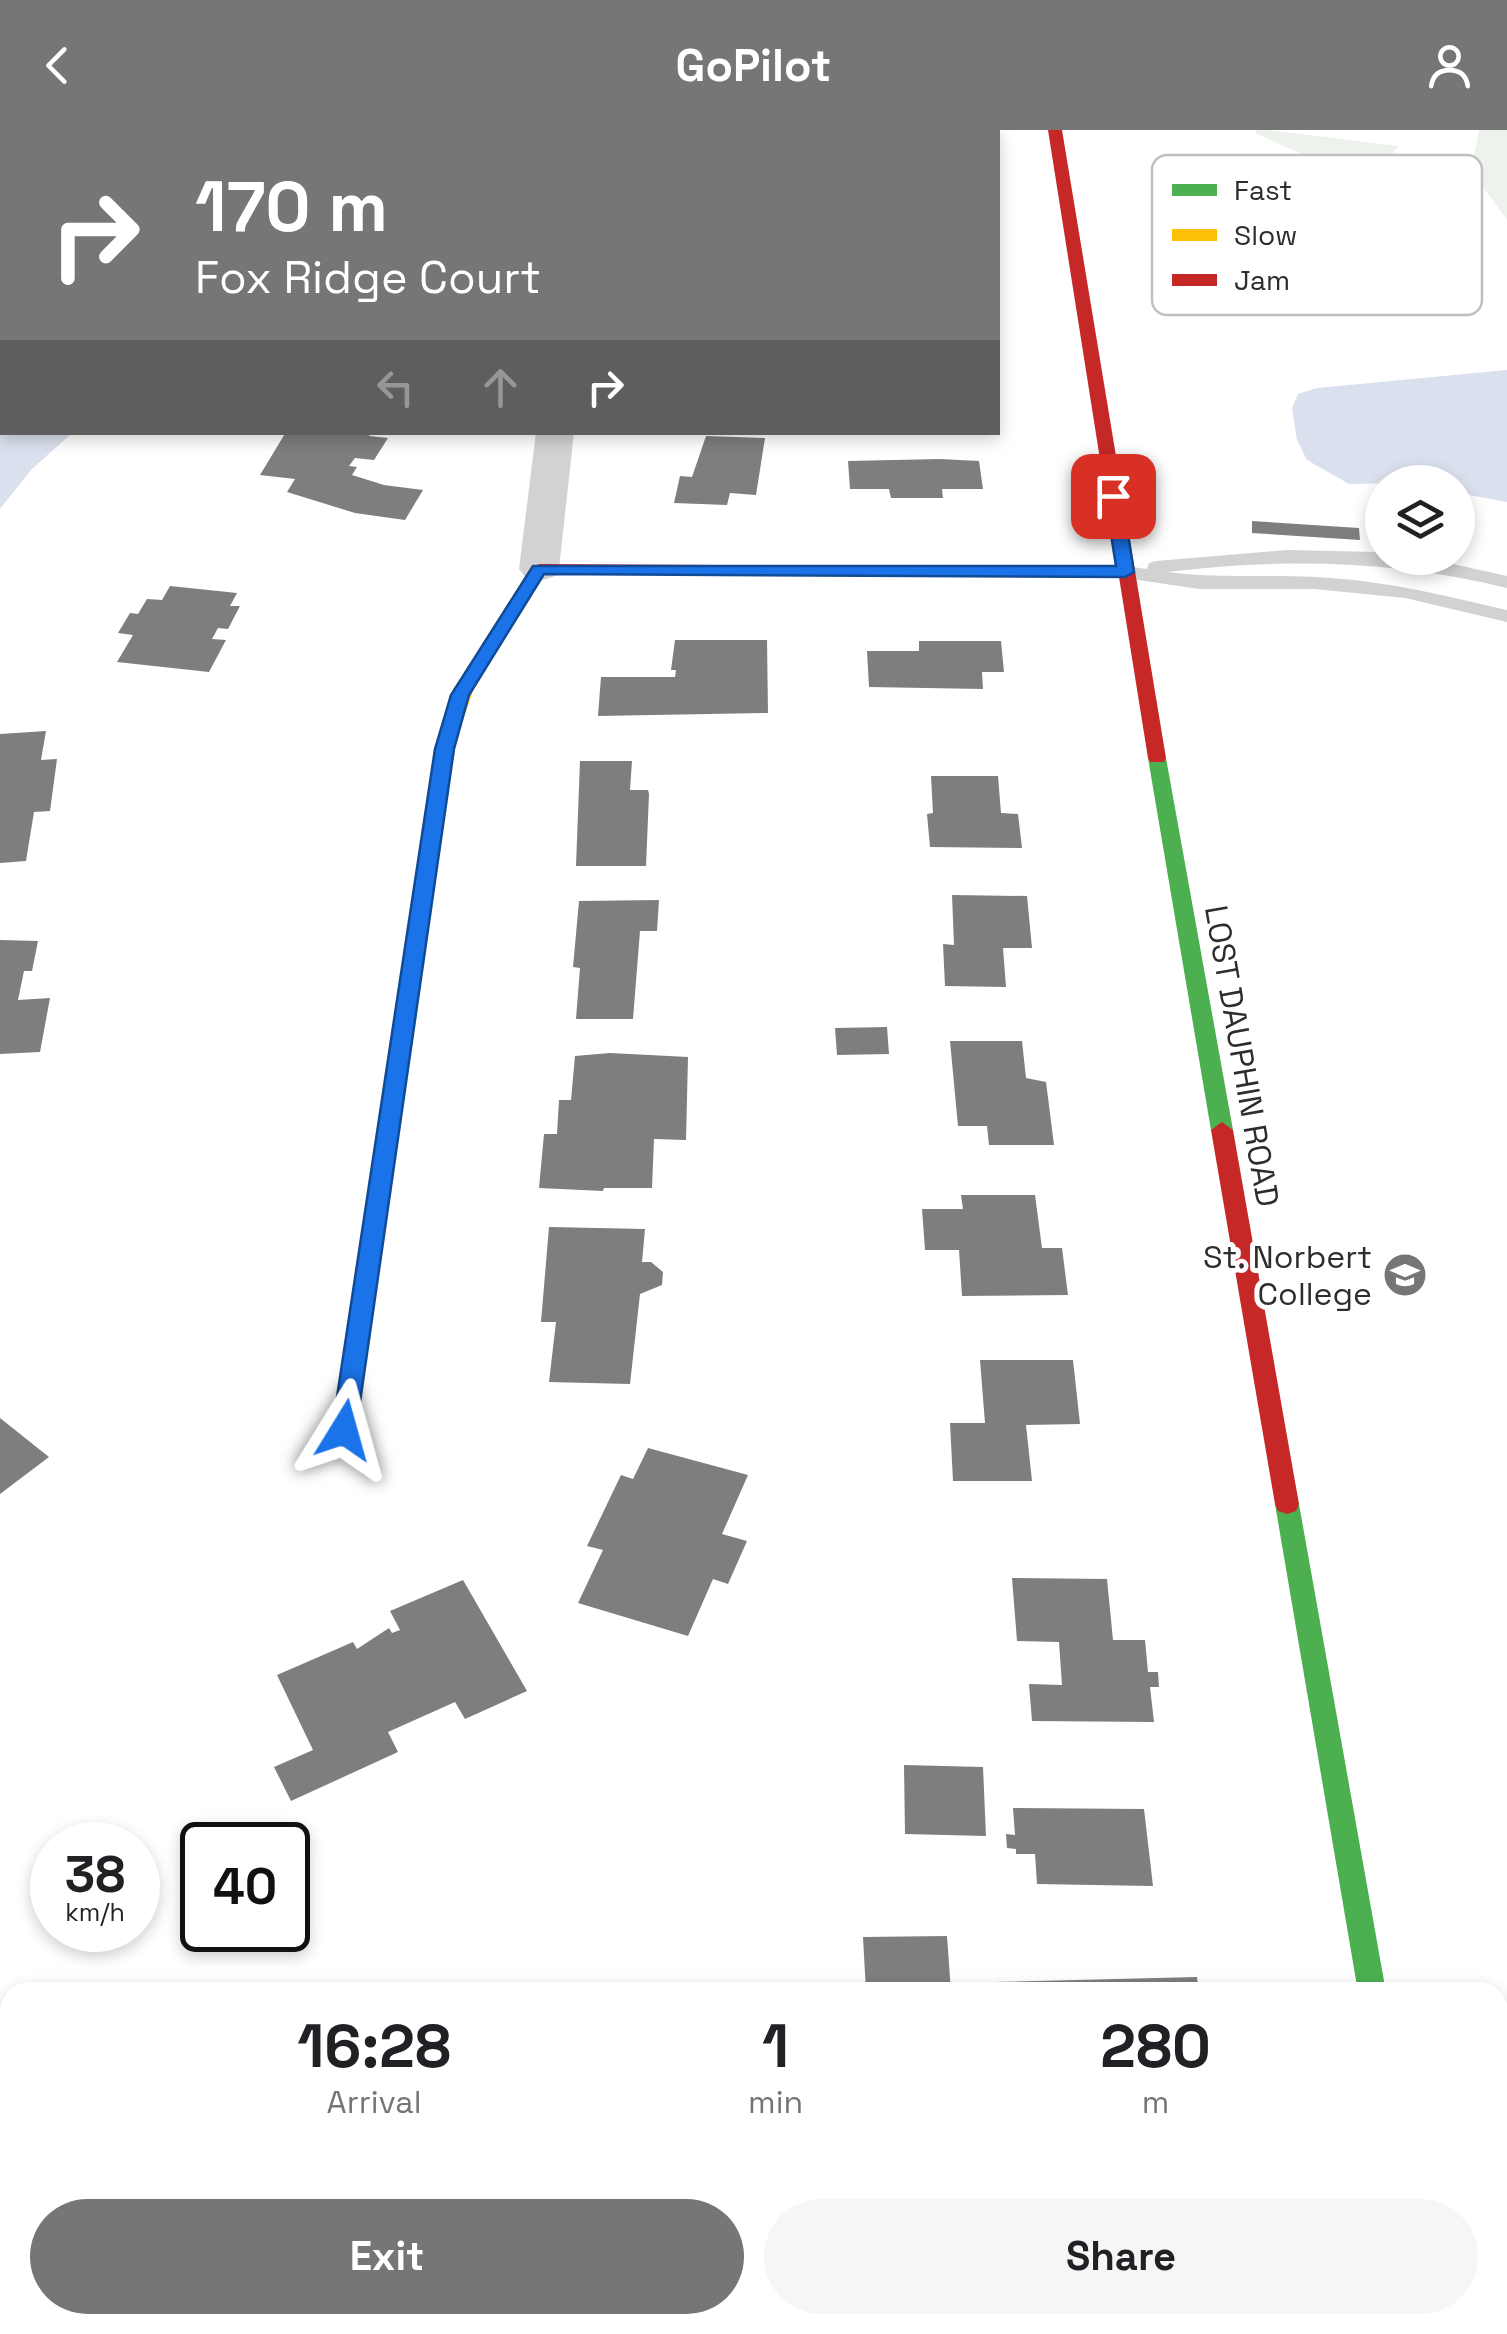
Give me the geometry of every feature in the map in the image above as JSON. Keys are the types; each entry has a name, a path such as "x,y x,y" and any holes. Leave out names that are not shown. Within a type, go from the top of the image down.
{"main road":[{"name":"LOST DAUPHIN ROAD","path":"1055,130 1125,572 1370,1982"},
{"path":"344,1430 444,749 460,695 539,569 1125,572"}],"street":[{"path":"539,569 554,435"}],"lane":[{"path":"1125,572 1235,558 1374,558 1439,565 1507,582"},
{"path":"1125,572 1199,583 1314,584 1405,592 1507,616"}],"shaded area":[{"path":"1268,130 1399,146 1391,155 1304,155 1255,133"},
{"path":"1479,130 1507,130 1507,220 1482,185 1482,155 1474,155"},
{"path":"1507,370 1507,502 1475,496 1475,465 1365,465 1365,484 1349,484 1307,460 1297,440 1292,408 1298,394 1317,388"},
{"path":"0,435 70,435 31,470 0,509"}],"building":[{"path":"284,435 370,435 388,438 374,460 355,458 349,466 357,467 352,475 384,485 423,490 405,520 355,513 287,492 295,479 260,475"},
{"path":"706,436 765,438 756,495 730,493 727,505 674,503 680,476 692,477"},
{"path":"848,461 979,461 983,489 942,489 943,498 891,498 889,489 850,489"},
{"path":"1252,521 1359,528 1360,540 1252,533"},
{"path":"170,586 237,593 230,606 240,606 228,629 218,628 212,639 226,640 209,672 117,662 133,635 118,633 130,613 138,614 147,599 162,600"},
{"path":"675,640 767,640 768,713 598,716 601,677 675,677 676,670 671,670"},
{"path":"919,641 1001,641 1004,672 982,672 983,689 869,687 867,651 919,651"},
{"path":"46,731 41,760 57,759 50,811 34,812 26,861 0,863 0,734"},
{"path":"580,761 632,761 630,790 648,790 649,794 646,866 576,866"},
{"path":"931,776 998,776 1001,813 1018,814 1022,848 930,847 927,814 933,813"},
{"path":"952,895 1027,896 1032,948 1003,948 1006,987 945,986 943,944 954,945"},
{"path":"659,900 657,931 640,931 633,1019 576,1019 580,968 573,967 579,901"},
{"path":"0,940 38,941 32,971 24,971 18,1000 50,998 40,1052 0,1054"},
{"path":"887,1027 889,1054 837,1055 835,1028"},
{"path":"950,1041 1022,1041 1026,1078 1046,1082 1054,1145 989,1145 987,1126 958,1126"},
{"path":"610,1053 688,1057 686,1140 654,1139 652,1188 539,1188 544,1134 557,1134 559,1100 571,1100 575,1056"},
{"path":"961,1195 1035,1195 1042,1248 1062,1248 1068,1295 962,1296 959,1250 925,1250 922,1209 963,1209"},
{"path":"549,1227 645,1229 642,1262 651,1262 663,1272 662,1285 640,1294 630,1384 549,1382 556,1322 541,1322"},
{"path":"980,1360 1073,1360 1080,1424 1026,1425 1032,1481 953,1481 950,1423 985,1423"},
{"path":"0,1418 49,1457 0,1494"},
{"path":"648,1448 748,1475 722,1534 747,1541 728,1584 713,1579 688,1636 578,1603 603,1550 587,1546 621,1475 633,1479"},
{"path":"1012,1578 1107,1579 1113,1640 1145,1640 1148,1672 1158,1672 1159,1687 1150,1687 1154,1722 1032,1721 1029,1684 1062,1685 1059,1642 1017,1641"},
{"path":"463,1580 527,1691 465,1719 455,1702 388,1732 398,1752 291,1801 274,1767 313,1750 277,1675 353,1642 357,1649 389,1628 392,1633 400,1630 390,1611"},
{"path":"904,1765 983,1767 986,1836 905,1834"},
{"path":"1013,1808 1144,1809 1153,1886 1037,1884 1035,1854 1016,1854 1016,1849 1007,1848 1006,1834 1015,1835"},
{"path":"947,1936 950,1982 865,1982 863,1937"},
{"path":"1197,1977 1198,1982 993,1982"}],"traffic: fast":[{"path":"1157,758 1222,1130"},
{"path":"1287,1504 1370,1982"}],"traffic: slow":[{"path":"344,1430 444,749 466,685"}],"traffic: jam":[{"path":"1055,130 1157,758"},
{"path":"466,685 539,569 1125,572"},
{"path":"1222,1130 1287,1504"}],"place":[{"name":"St. Norbert College","path":"1405,1275"}],"route":[{"path":"344,1430 444,749 460,695 539,569 1125,572 1113,496"}]}
